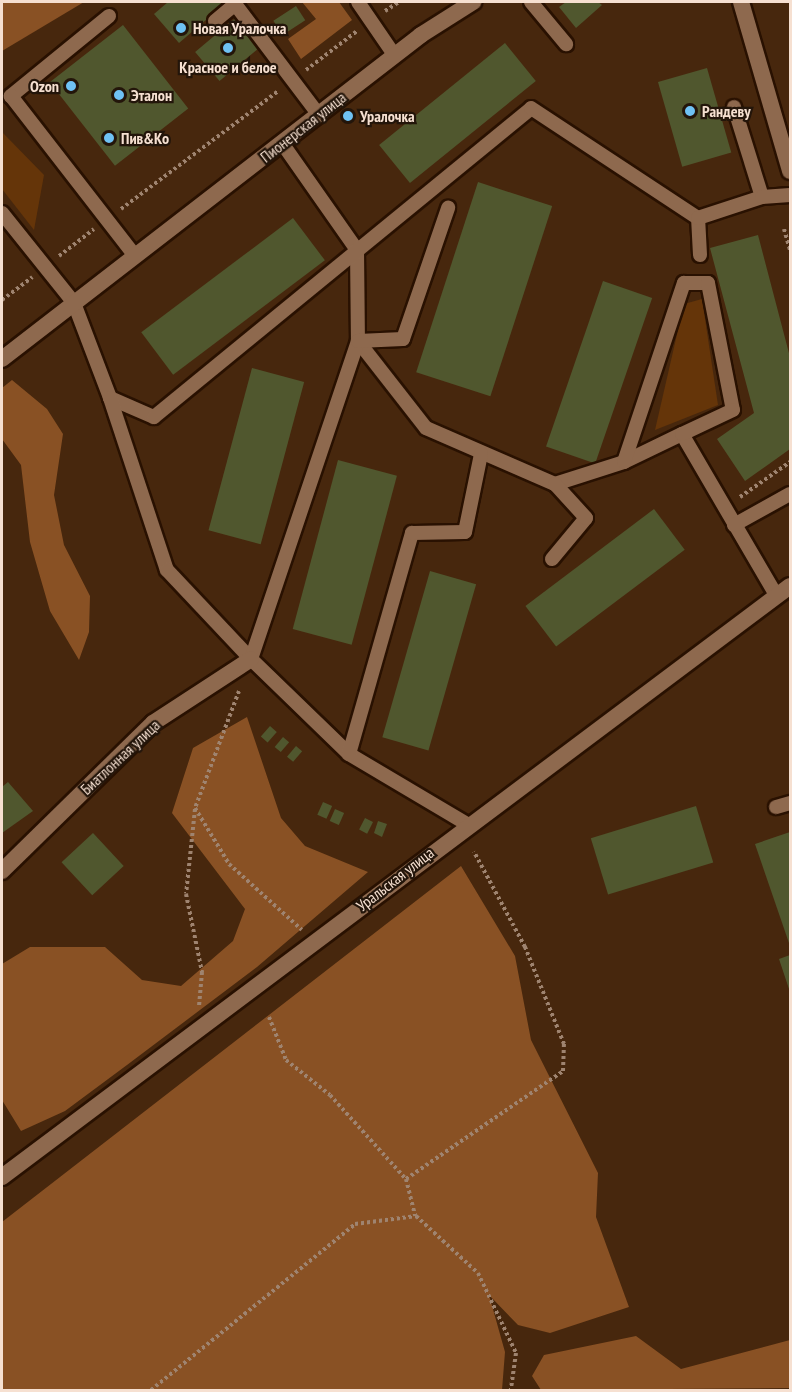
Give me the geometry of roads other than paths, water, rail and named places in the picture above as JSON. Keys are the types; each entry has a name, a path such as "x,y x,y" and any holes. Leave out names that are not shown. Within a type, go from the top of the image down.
{"street":[{"name":"Пионерская улица","path":"2,359 395,56 473,2"},
{"path":"741,2 790,171"},
{"name":"Уральская улица","path":"2,1177 197,1027 775,593 790,586"},
{"name":"Биатлонная улица","path":"2,871 153,723 251,659"}],"lane":[{"path":"358,2 395,56"},
{"path":"531,2 566,44"},
{"path":"215,21 235,4 319,116"},
{"path":"109,16 11,96 135,256"},
{"path":"734,107 762,197"},
{"path":"110,398 154,417 531,108 698,218"},
{"path":"251,659 358,341 357,250 282,143"},
{"path":"698,218 762,197 790,195"},
{"path":"358,341 403,339 448,208"},
{"path":"2,213 74,303 110,398 167,570 251,659 349,754 467,824"},
{"path":"698,218 700,255"},
{"path":"555,484 624,462 733,410 708,283 684,283 624,462"},
{"path":"358,341 426,428 555,484 586,518 552,559"},
{"path":"682,434 775,593"},
{"path":"349,754 412,534 465,532 482,454"},
{"path":"734,525 790,494"},
{"path":"776,807 790,802"}],"place":[{"name":"Новая Уралочка","path":"181,28"},
{"name":"Красное и белое","path":"228,48"},
{"name":"Ozon","path":"71,86"},
{"name":"Эталон","path":"119,95"},
{"name":"Рандеву","path":"690,111"},
{"name":"Уралочка","path":"348,116"},
{"name":"Пив&Ко","path":"109,138"}]}
